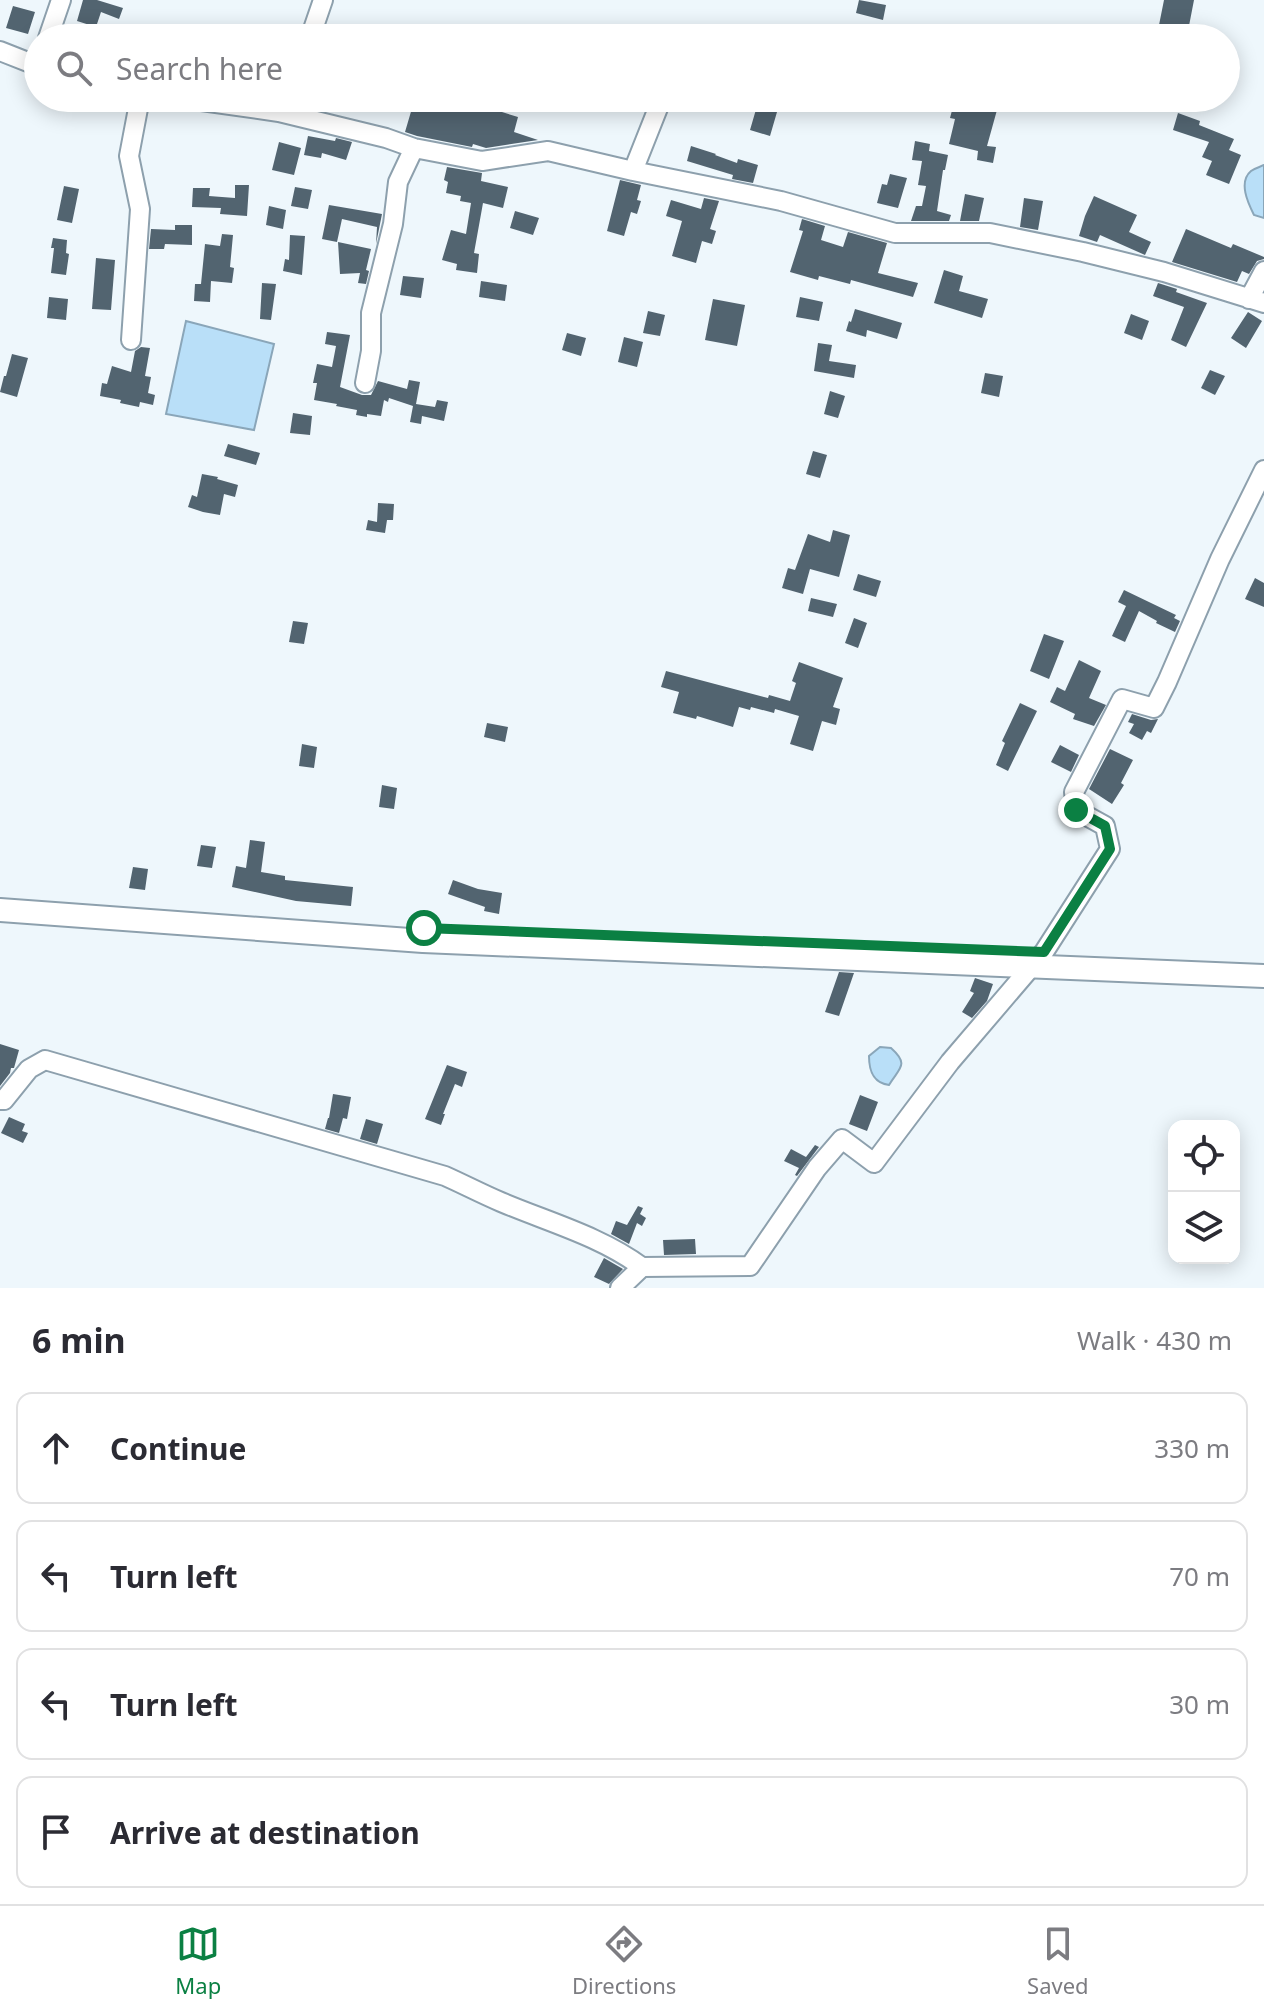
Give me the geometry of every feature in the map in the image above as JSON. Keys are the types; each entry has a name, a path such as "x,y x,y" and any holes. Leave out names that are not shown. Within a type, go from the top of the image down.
{"main road":[{"path":"0,897 424,928 1038,959 1264,976"},
{"path":"0,910 423,941 1038,959 1264,961"}],"street":[{"path":"53,24 61,0"},
{"path":"315,24 323,0"},
{"path":"0,51 24,60"},
{"path":"131,340 140,209 129,156 137,112"},
{"path":"306,112 414,148 482,161 548,151 781,201 895,233 990,233 1006,236 1164,272 1256,301 1264,271"},
{"path":"633,171 656,112"},
{"path":"365,383 371,351 371,313 393,224 398,182 414,148"},
{"path":"0,1100 4,1100 29,1069 45,1060 445,1176 625,1254 642,1267 750,1266 817,1168 842,1139 874,1163 950,1062 1038,959 1110,849 1105,826 1076,810 1074,792 1122,699 1154,708 1220,559 1264,470"},
{"path":"620,1288 642,1267"}],"water":[{"path":"1264,165 1264,218 1254,215 1247,199 1245,181 1251,171"},
{"path":"186,321 274,344 254,430 166,414"},
{"path":"880,1047 891,1048 901,1063 889,1085 876,1079 870,1067 869,1056"}],"building":[{"path":"83,0 97,0 123,8 119,19 101,12 97,24 77,21"},
{"path":"859,0 886,5 883,20 856,13"},
{"path":"1164,0 1194,0 1189,24 1159,24"},
{"path":"13,6 35,12 31,24 24,24 24,33 6,28"},
{"path":"411,112 502,112 518,117 514,132 538,140 486,148 405,132"},
{"path":"755,112 777,112 770,136 750,130"},
{"path":"952,112 996,112 987,146 996,147 993,163 977,160 978,151 949,144 955,119 950,118"},
{"path":"1178,113 1234,139 1229,150 1241,155 1229,184 1206,175 1212,161 1202,157 1209,142 1173,130"},
{"path":"308,136 352,142 346,160 322,153 321,158 304,155"},
{"path":"915,141 930,144 929,151 948,155 937,211 951,215 949,221 911,221 916,206 922,206 926,186 918,185 922,161 912,160"},
{"path":"279,142 301,148 294,175 272,170"},
{"path":"691,146 737,163 738,159 758,165 753,183 732,179 733,175 687,161"},
{"path":"447,167 482,173 481,181 508,187 503,208 483,203 474,253 479,254 477,273 456,270 457,264 442,260 451,230 466,234 471,203 460,201 461,196 446,193 448,182 444,180"},
{"path":"890,174 907,178 898,208 877,203 882,184 887,185"},
{"path":"620,180 641,185 637,214 631,212 624,236 607,231"},
{"path":"235,185 249,185 247,216 220,214 221,208 192,207 193,188 210,188 209,196 235,198"},
{"path":"64,186 79,189 72,223 57,220"},
{"path":"295,187 312,190 308,209 291,206"},
{"path":"965,194 984,198 979,221 960,221"},
{"path":"1094,196 1137,215 1129,232 1151,242 1145,255 1100,235 1097,242 1079,236"},
{"path":"704,198 719,201 710,229 716,231 712,244 702,241 696,263 672,256 682,221 666,216 671,200 701,209"},
{"path":"1024,198 1043,201 1038,230 1020,227"},
{"path":"329,205 382,214 376,244 377,227 342,219 337,242 322,239"},
{"path":"269,206 286,210 283,229 266,225"},
{"path":"515,211 539,218 533,235 510,228"},
{"path":"802,219 825,226 821,240 843,247 848,232 887,243 878,273 918,283 913,297 851,280 850,284 819,276 818,280 790,272 803,231 799,230"},
{"path":"175,225 192,225 192,245 165,244 164,249 149,249 151,229 175,230"},
{"path":"1186,229 1231,248 1233,244 1264,259 1257,261 1249,274 1242,271 1237,282 1172,262"},
{"path":"222,234 233,235 232,283 211,281 210,302 194,301 195,284 201,284 205,244 220,246"},
{"path":"290,235 305,236 302,275 283,271 285,259 289,260"},
{"path":"53,238 67,240 66,275 51,273"},
{"path":"338,242 371,249 366,284 358,283 360,273 340,274"},
{"path":"96,258 115,260 111,310 92,309"},
{"path":"944,270 963,276 959,291 988,299 982,318 934,303"},
{"path":"403,276 424,278 421,298 400,295"},
{"path":"481,281 507,285 505,301 479,297"},
{"path":"262,283 276,284 271,320 260,319"},
{"path":"1158,283 1207,303 1186,347 1171,340 1184,307 1153,296"},
{"path":"49,297 68,299 66,320 47,318"},
{"path":"800,297 823,302 819,321 796,317"},
{"path":"713,299 745,305 737,346 705,340"},
{"path":"855,309 902,323 897,339 867,330 866,337 846,331"},
{"path":"648,311 665,315 660,336 643,333"},
{"path":"1248,312 1262,321 1246,348 1231,338"},
{"path":"1131,314 1149,321 1142,340 1124,333"},
{"path":"327,332 350,335 340,387 371,395 378,381 407,389 409,380 420,382 416,404 435,407 437,400 448,402 444,421 422,416 421,424 410,422 413,406 389,398 388,402 384,400 381,416 367,414 367,417 356,415 357,410 314,400 317,383 313,383 317,364 332,367 336,346 325,344"},
{"path":"567,333 586,338 581,356 562,350"},
{"path":"624,337 643,342 637,367 618,362"},
{"path":"818,343 832,345 829,361 856,365 854,378 814,371"},
{"path":"141,347 150,348 145,376 151,377 148,393 155,395 153,405 140,402 139,407 100,396 102,383 107,384 112,366 131,372 135,351"},
{"path":"12,354 28,358 17,397 0,392"},
{"path":"1210,370 1225,376 1215,395 1201,388"},
{"path":"985,373 1003,376 999,397 981,393"},
{"path":"830,391 845,396 838,418 824,414"},
{"path":"293,413 312,416 310,435 290,433"},
{"path":"228,444 260,453 256,465 224,456"},
{"path":"813,451 827,455 820,478 806,474"},
{"path":"202,474 238,485 235,497 224,494 220,515 188,507 192,495 197,497"},
{"path":"378,503 394,504 393,520 387,520 385,533 366,530 368,520 377,522"},
{"path":"833,530 850,535 839,577 810,569 803,594 782,588 788,568 795,570 808,534 830,542"},
{"path":"858,574 881,581 876,597 853,590"},
{"path":"1255,578 1264,583 1264,607 1245,599"},
{"path":"1124,590 1176,615 1174,618 1180,621 1175,632 1139,611 1125,642 1112,636 1126,606 1118,602"},
{"path":"811,598 837,604 833,617 808,611"},
{"path":"854,618 867,623 858,648 845,643"},
{"path":"293,621 308,623 304,644 289,642"},
{"path":"1044,634 1064,641 1049,679 1030,671"},
{"path":"1079,660 1101,671 1089,698 1106,705 1094,726 1073,719 1075,714 1050,702 1057,687 1065,691"},
{"path":"799,662 843,678 833,707 840,709 836,725 822,721 813,751 790,744 799,716 775,709 774,713 739,707 733,727 697,716 696,719 673,713 679,692 661,687 666,671 790,701 796,683 792,681"},
{"path":"1020,703 1037,711 1008,771 996,765 1005,743 1002,741"},
{"path":"1132,714 1158,719 1151,733 1147,731 1142,740 1129,733 1134,724 1128,722"},
{"path":"487,723 508,727 505,742 484,737"},
{"path":"302,744 317,747 314,768 299,766"},
{"path":"1060,745 1079,755 1071,772 1051,762"},
{"path":"1110,749 1133,760 1121,783 1124,785 1112,804 1089,789"},
{"path":"382,785 397,788 394,809 379,807"},
{"path":"250,840 265,842 261,872 285,876 285,880 353,887 351,906 296,901 232,887 236,866 246,868"},
{"path":"201,845 216,847 212,868 197,866"},
{"path":"133,867 148,869 145,890 129,888"},
{"path":"453,880 502,893 499,914 484,911 485,907 448,894"},
{"path":"839,972 854,973 839,1016 825,1012"},
{"path":"975,978 993,984 987,1001 972,1018 962,1012 974,993 970,991"},
{"path":"0,1044 19,1050 14,1068 0,1086"},
{"path":"447,1065 467,1072 462,1087 455,1084 441,1125 425,1119"},
{"path":"333,1094 351,1097 347,1119 343,1118 339,1133 325,1129"},
{"path":"860,1095 878,1102 867,1131 849,1124"},
{"path":"9,1117 25,1124 22,1131 28,1133 23,1143 1,1133"},
{"path":"366,1119 383,1124 377,1144 360,1139"},
{"path":"815,1145 819,1147 795,1175 799,1168 784,1161 791,1149 806,1157"},
{"path":"638,1206 643,1208 640,1214 646,1218 642,1226 637,1223 629,1244 611,1234 616,1221 627,1225"},
{"path":"695,1239 696,1254 664,1255 663,1240"},
{"path":"604,1258 623,1269 609,1284 594,1277"}],"route":[{"path":"424,928 1044,952 1110,849 1105,826 1076,810"}]}
